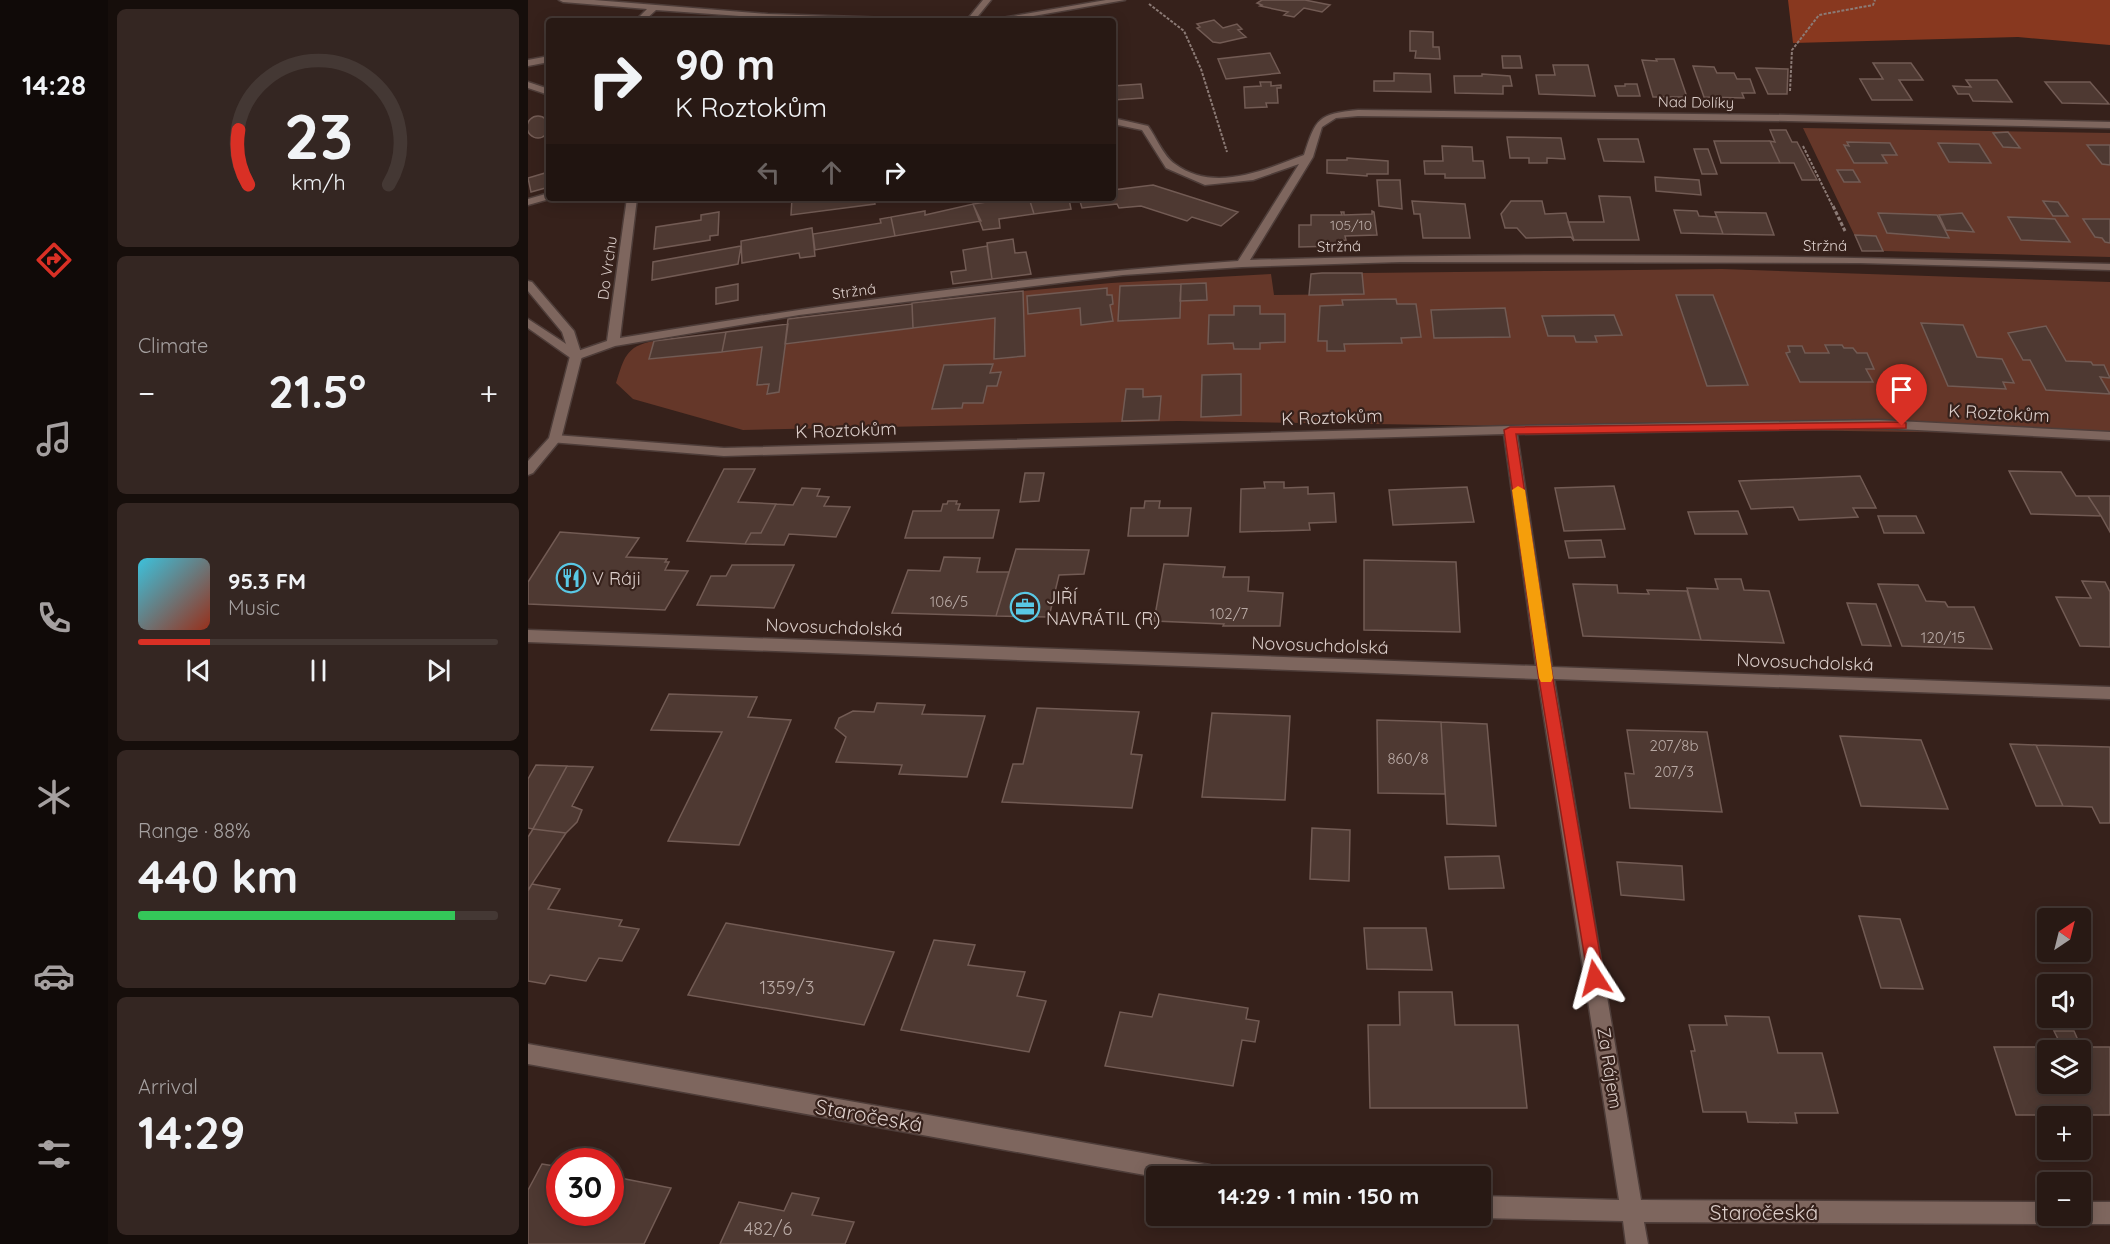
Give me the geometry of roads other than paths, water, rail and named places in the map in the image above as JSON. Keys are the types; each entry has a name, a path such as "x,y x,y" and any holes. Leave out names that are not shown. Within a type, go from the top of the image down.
{"street":[{"path":"562,0 816,18"},
{"path":"972,18 987,0"},
{"path":"1008,18 1121,0"},
{"path":"642,18 655,6"},
{"path":"764,18 768,16"},
{"path":"528,63 546,60"},
{"path":"528,85 546,91"},
{"name":"Nad Dolíky","path":"1242,264 1308,157 1318,126 1334,115 1358,112 2110,125"},
{"path":"1116,122 1145,128 1170,166 1205,182 1253,177 1308,157"},
{"path":"528,202 546,197"},
{"name":"Do Vrchu","path":"613,343 632,201"},
{"name":"Stržná","path":"576,356 613,343 811,311 1123,272 1242,264 1400,260 1860,260 2110,267"},
{"path":"528,284 568,331 576,356 555,439 528,470"},
{"path":"528,324 576,356"},
{"name":"K Roztokům","path":"555,439 724,452 1510,430 1878,424 2110,436"},
{"name":"Za Rájem","path":"1510,430 1545,673 1637,1244"},
{"name":"Novosuchdolská","path":"528,636 2110,693"},
{"name":"Staročeská","path":"528,1054 1154,1166"},
{"name":"Staročeská","path":"1491,1207 1633,1211 2037,1213"},
{"path":"2091,1213 2110,1213"}],"place":[{"name":"V Ráji","path":"571,578"},
{"name":"JIŘÍ NAVRÁTIL (R)","path":"1025,607"}]}
